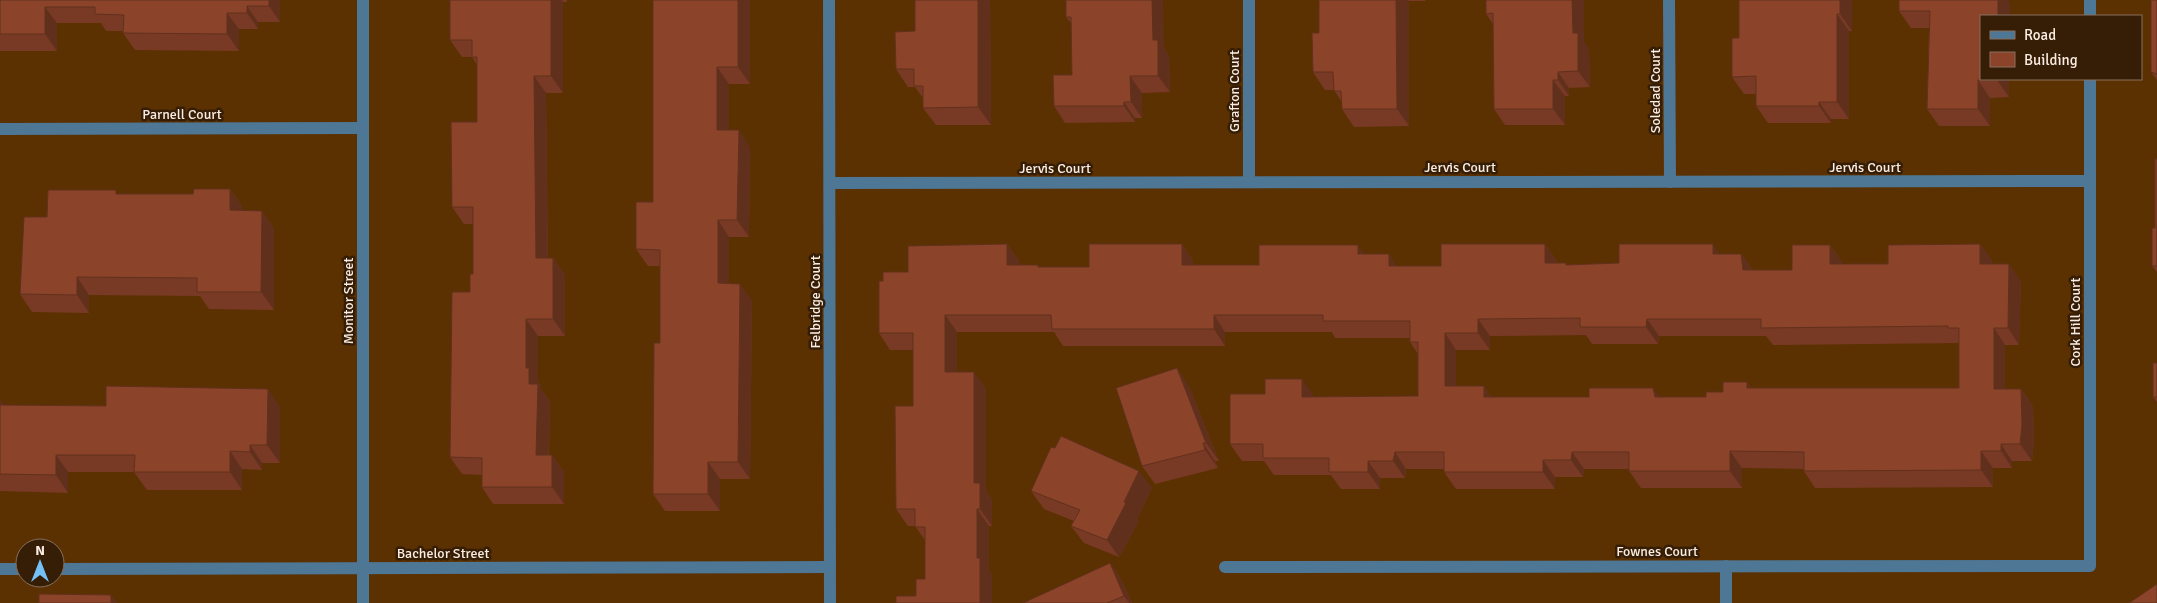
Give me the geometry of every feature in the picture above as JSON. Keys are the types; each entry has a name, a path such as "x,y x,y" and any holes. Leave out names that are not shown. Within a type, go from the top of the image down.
{"street":[{"name":"Monitor Street","path":"363,0 364,603"},
{"name":"Felbridge Court","path":"829,0 830,603"},
{"name":"Grafton Court","path":"1250,0 1250,182"},
{"name":"Soledad Court","path":"1669,0 1670,182"},
{"path":"2090,0 2090,15"},
{"name":"Cork Hill Court","path":"2090,80 2090,566"},
{"name":"Parnell Court","path":"0,129 364,128"},
{"name":"Jervis Court","path":"830,184 2090,181"},
{"path":"1726,566 1726,603"},
{"name":"Fownes Court","path":"1224,567 2090,566"},
{"name":"Bachelor Street","path":"65,569 830,567"},
{"path":"0,569 15,569"}],"building":[{"path":"0,0 269,0 269,6 247,6 247,13 227,13 227,34 123,33 124,15 95,14 95,7 45,7 45,34 0,34"},
{"path":"450,0 551,0 551,76 534,76 536,258 553,258 553,319 526,319 526,368 529,368 529,384 538,384 536,455 552,455 552,487 482,487 482,458 450,457 452,292 470,292 470,274 473,274 473,207 452,207 451,122 477,122 477,57 472,57 472,40 450,40"},
{"path":"653,0 738,0 738,67 717,67 717,130 739,130 737,220 718,220 718,283 740,284 738,462 708,462 708,494 653,494 654,343 660,343 660,250 636,249 636,202 653,202"},
{"path":"915,0 978,0 978,107 923,108 923,86 914,86 914,69 896,69 895,32 915,31"},
{"path":"1066,0 1152,0 1153,40 1158,40 1158,76 1130,76 1131,102 1124,102 1124,106 1054,106 1053,75 1072,75 1071,17 1066,17"},
{"path":"1319,0 1396,0 1397,109 1342,109 1341,91 1334,91 1333,72 1313,72 1312,33 1319,33"},
{"path":"1486,0 1572,0 1573,33 1578,33 1578,71 1558,72 1558,80 1553,80 1553,109 1494,109 1493,13 1486,14"},
{"path":"1739,0 1840,0 1840,14 1837,14 1837,102 1819,102 1819,106 1756,106 1756,76 1732,77 1732,38 1739,38"},
{"path":"1899,0 1998,0 1998,15 1980,15 1978,109 1927,109 1930,11 1899,11"},
{"path":"2151,0 2157,0 2157,74 2151,72"},
{"path":"2155,159 2157,159 2157,266 2152,266 2152,228 2155,228"},
{"path":"194,189 230,189 230,210 262,211 261,292 197,292 197,278 77,277 77,295 20,294 24,217 47,217 48,190 116,190 116,194 193,194"},
{"path":"1007,244 1007,265 1089,267 1089,244 1182,244 1182,265 1259,265 1259,245 1358,245 1358,254 1389,254 1389,266 1441,266 1441,244 1545,244 1545,263 1566,263 1566,265 1619,263 1619,244 1713,244 1713,254 1741,254 1743,270 1792,270 1792,245 1830,245 1830,264 1888,264 1888,245 1980,244 1980,264 2009,264 2008,328 1994,328 1994,389 2021,389 2022,425 2020,444 2001,444 2001,451 1981,451 1981,470 1804,471 1804,452 1730,451 1730,471 1629,471 1629,452 1572,452 1571,460 1543,460 1543,472 1444,472 1444,452 1395,452 1393,461 1368,461 1368,472 1329,472 1329,458 1263,458 1263,444 1230,444 1230,394 1265,394 1265,379 1302,379 1302,397 1418,396 1418,342 1410,342 1410,321 1323,321 1323,315 1214,315 1214,329 1052,329 1051,315 945,315 945,372 974,372 974,483 980,483 980,509 977,509 977,558 980,558 980,603 896,603 896,596 916,596 916,579 925,579 925,527 915,527 915,509 896,509 895,406 913,406 913,333 879,333 879,281 883,281 883,272 908,272 908,246","holes":["1580,318 1580,327 1646,327 1647,319 1761,319 1761,328 1948,326 1948,328 1959,328 1959,388 1747,388 1747,382 1723,382 1723,392 1706,392 1706,397 1655,397 1653,388 1589,388 1589,397 1484,397 1484,386 1445,386 1445,333 1478,333 1478,319"]},
{"path":"2153,363 2157,363 2157,397 2153,397"},
{"path":"1177,368 1206,443 1203,443 1205,450 1142,466 1116,388"},
{"path":"106,386 268,389 267,445 250,445 250,452 230,451 230,472 134,472 135,455 56,455 56,475 0,474 0,405 106,406"},
{"path":"1061,436 1139,471 1124,502 1126,503 1107,540 1071,526 1080,510 1031,491 1051,447 1055,448"},
{"path":"1110,563 1124,596 1107,603 1023,603"},
{"path":"2157,584 2157,603 2129,603"},
{"path":"39,594 111,595 111,603 39,603"}]}
